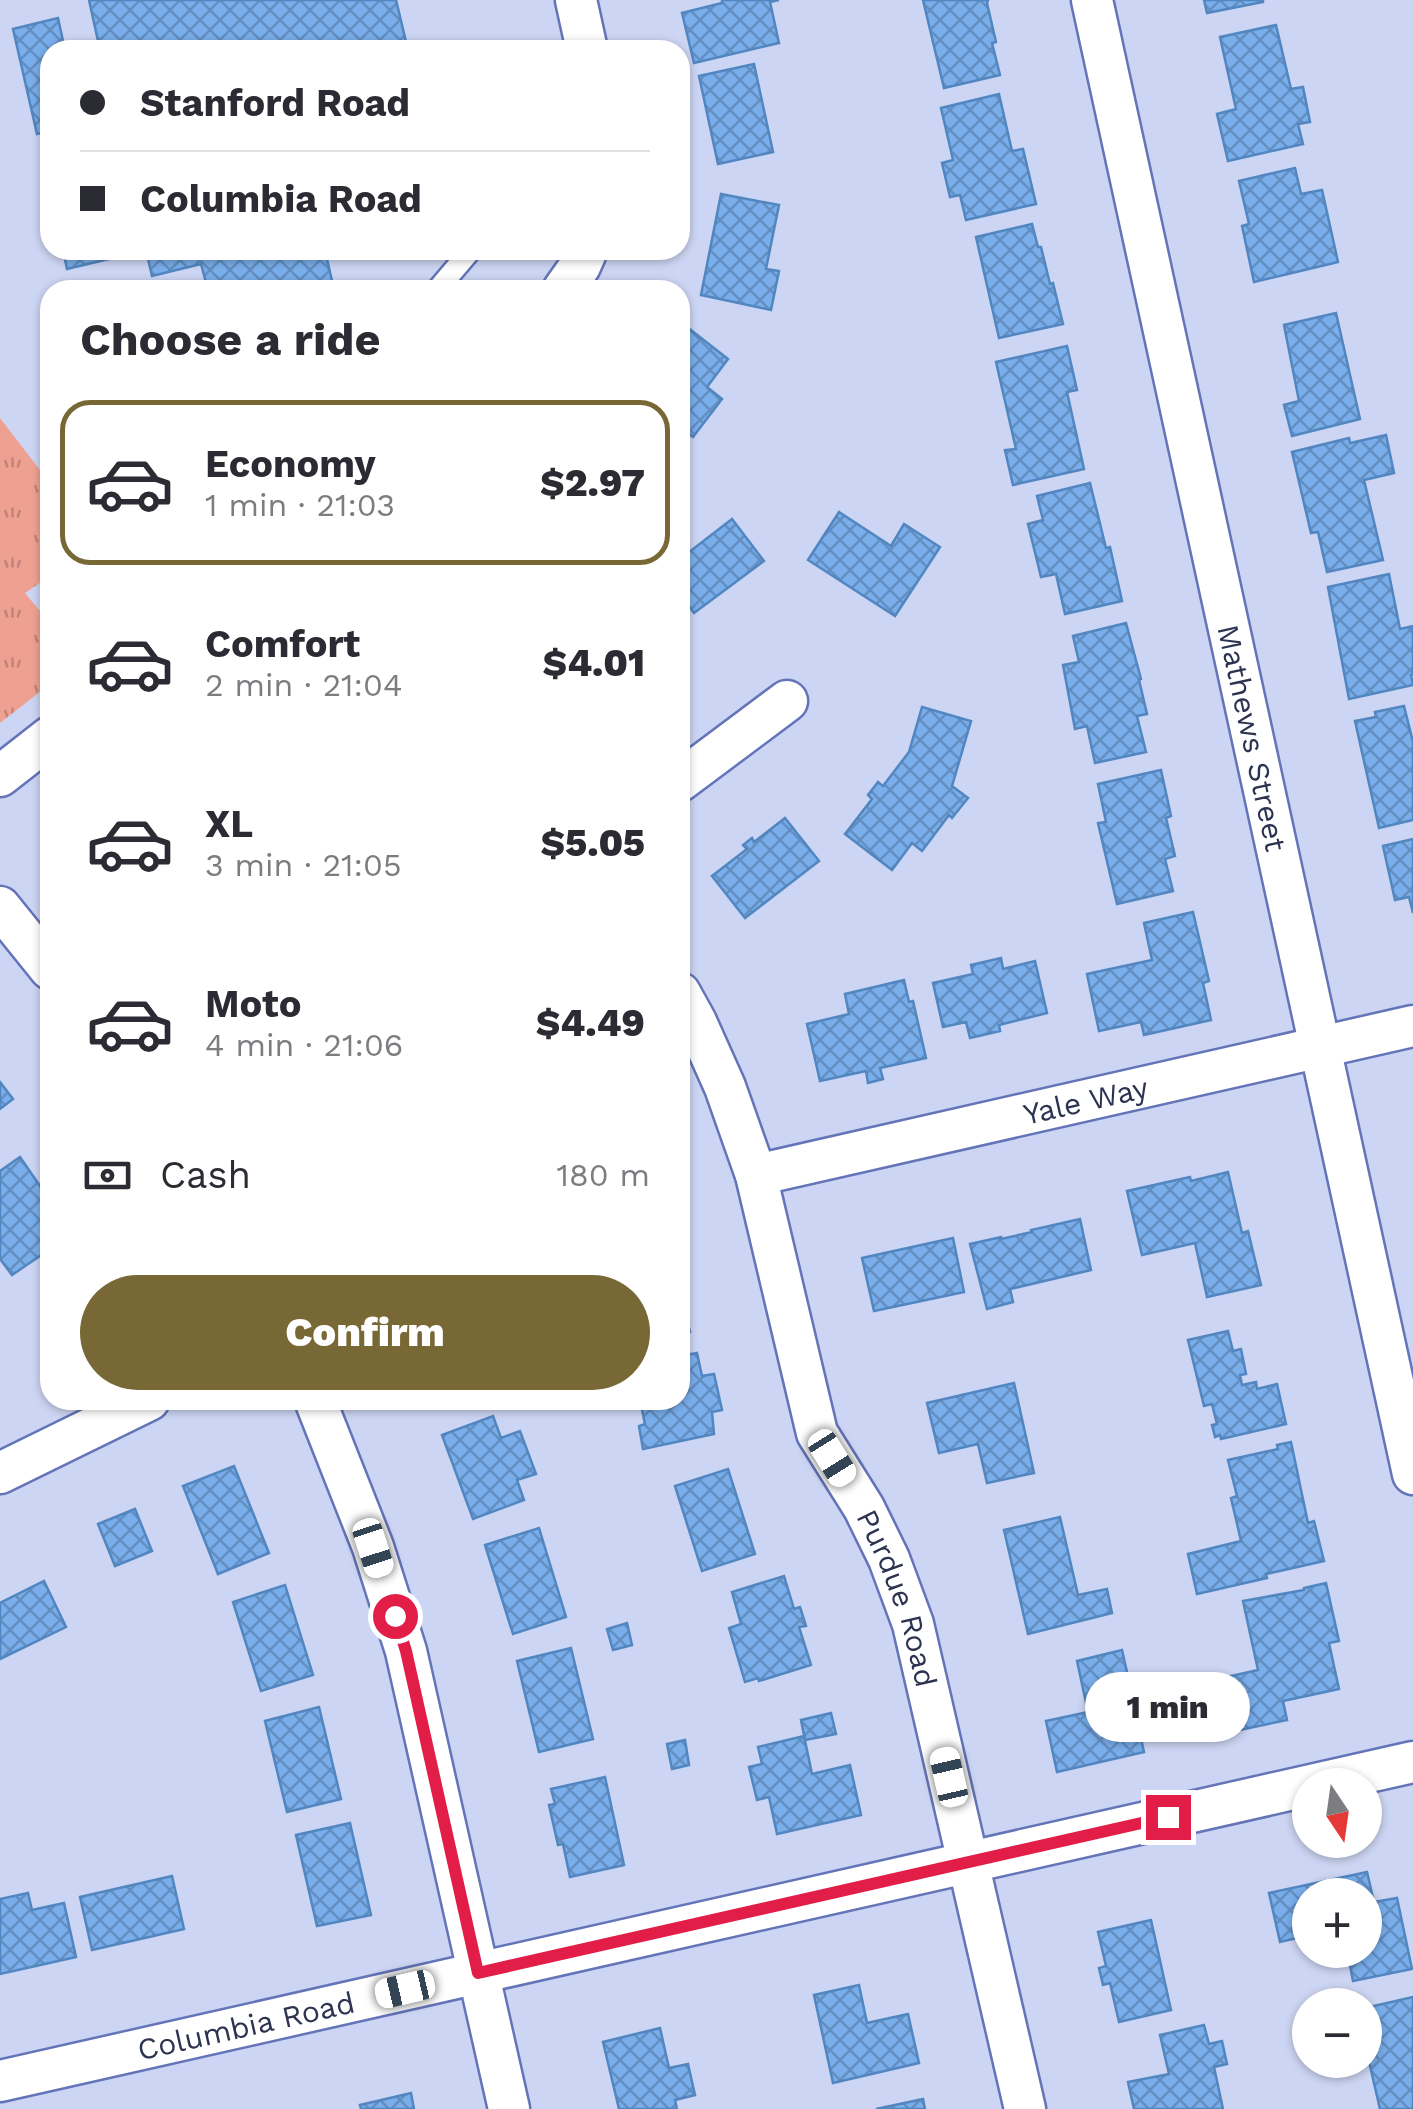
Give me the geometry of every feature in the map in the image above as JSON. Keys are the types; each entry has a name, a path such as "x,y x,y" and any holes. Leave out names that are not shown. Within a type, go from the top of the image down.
{"street":[{"path":"576,0 585,40"},
{"name":"Mathews Street","path":"1092,0 1413,1474"},
{"path":"690,773 786,701"},
{"path":"0,776 40,746"},
{"path":"0,907 40,957"},
{"name":"Purdue Road","path":"690,1011 725,1087 756,1175 817,1433 864,1508 889,1559 913,1624 1025,2109"},
{"name":"Yale Way","path":"756,1175 1413,1026"},
{"path":"0,1473 129,1410"},
{"path":"319,1410 373,1548 406,1651 509,2109"},
{"name":"Columbia Road","path":"0,2081 1413,1762"}],"lane":[{"path":"446,280 462,260"}],"green space":[{"path":"0,418 40,470 40,583 25,593 40,611 40,692 0,723"}],"building":[{"path":"89,0 396,0 406,40 98,40"},
{"path":"779,0 770,2 779,43 694,63 682,13 722,3"},
{"path":"923,0 988,0 1000,75 944,88"},
{"path":"1204,0 1263,0 1263,2 1207,13"},
{"path":"58,18 63,40 40,40 40,133 37,134 13,29"},
{"path":"1276,25 1291,89 1303,87 1310,122 1298,124 1303,144 1228,161 1217,114 1236,109 1220,37"},
{"path":"754,64 773,152 718,164 699,76"},
{"path":"999,94 1012,151 1023,149 1036,204 966,220 960,195 950,197 942,163 953,160 941,108"},
{"path":"1295,168 1301,194 1322,190 1338,262 1254,282 1242,226 1249,224 1239,181"},
{"path":"721,194 779,205 766,269 779,271 771,310 701,295"},
{"path":"1032,224 1063,324 999,338 976,237"},
{"path":"65,260 105,260 67,269"},
{"path":"148,260 327,260 332,280 205,280 201,264 152,276"},
{"path":"1336,313 1360,419 1292,436 1284,405 1299,401 1284,325"},
{"path":"690,329 728,359 707,387 722,399 693,437"},
{"path":"1067,346 1077,390 1067,392 1084,469 1013,485 1005,450 1016,449 996,362"},
{"path":"1386,435 1394,473 1364,480 1383,560 1327,572 1318,532 1311,533 1292,452 1349,438 1350,443"},
{"path":"1090,483 1122,601 1065,614 1056,574 1041,577 1028,524 1043,520 1037,496"},
{"path":"839,512 891,546 904,524 940,547 895,616 808,560"},
{"path":"732,519 764,561 694,613 690,608 690,551"},
{"path":"1389,574 1400,629 1413,626 1413,685 1349,699 1328,587"},
{"path":"1126,623 1147,714 1137,716 1146,752 1095,763 1087,726 1075,729 1063,665 1079,662 1073,636"},
{"path":"1404,706 1413,742 1413,820 1379,828 1355,721"},
{"path":"922,707 971,721 952,786 968,798 952,818 949,815 922,851 912,843 892,870 845,834 872,799 868,795 878,782 883,786 909,752"},
{"path":"1161,770 1175,856 1165,859 1173,891 1117,904 1098,823 1106,822 1098,784"},
{"path":"785,818 819,861 745,918 712,876 747,849 743,845 752,838 754,842"},
{"path":"1413,839 1413,913 1409,897 1395,900 1383,846"},
{"path":"1193,912 1209,981 1203,983 1211,1020 1144,1035 1141,1022 1099,1031 1087,974 1152,960 1144,923"},
{"path":"1001,958 1003,969 1035,961 1047,1013 999,1025 1000,1031 970,1038 966,1022 943,1027 933,983 973,974 971,965"},
{"path":"904,980 926,1058 880,1068 883,1079 868,1083 866,1071 820,1081 807,1024 849,1014 845,994"},
{"path":"0,1082 13,1099 0,1109"},
{"path":"20,1157 40,1186 40,1256 12,1275 0,1259 0,1171"},
{"path":"1228,1172 1242,1233 1248,1231 1261,1285 1207,1297 1195,1243 1142,1255 1127,1191"},
{"path":"1080,1219 1091,1270 1010,1289 1013,1302 987,1309 970,1244"},
{"path":"953,1238 964,1292 874,1311 862,1258"},
{"path":"1228,1331 1233,1351 1241,1349 1246,1374 1240,1375 1242,1385 1256,1382 1257,1389 1277,1384 1286,1424 1221,1439 1220,1435 1215,1437 1212,1425 1217,1424 1212,1404 1204,1406 1188,1340"},
{"path":"697,1353 702,1376 714,1374 722,1410 712,1412 714,1434 643,1449 639,1426 645,1424 642,1410 690,1410 690,1354"},
{"path":"1014,1383 1034,1473 987,1483 978,1444 939,1453 927,1403"},
{"path":"493,1416 501,1438 520,1431 536,1474 517,1480 524,1500 473,1519 442,1435"},
{"path":"1291,1442 1308,1523 1314,1521 1324,1561 1197,1594 1188,1554 1241,1541 1231,1498 1237,1496 1228,1460 1278,1449 1277,1445"},
{"path":"234,1466 269,1553 218,1574 183,1486"},
{"path":"728,1469 755,1554 702,1571 675,1486"},
{"path":"135,1509 152,1551 115,1566 98,1524"},
{"path":"1060,1517 1078,1595 1107,1589 1112,1613 1028,1634 1004,1530"},
{"path":"539,1528 566,1617 513,1634 485,1545"},
{"path":"784,1576 794,1609 800,1607 806,1626 799,1627 811,1665 745,1682 729,1628 741,1624 732,1592"},
{"path":"44,1581 66,1627 0,1659 0,1603"},
{"path":"1326,1583 1339,1641 1329,1643 1339,1689 1283,1701 1287,1720 1230,1732 1218,1679 1258,1670 1243,1601"},
{"path":"285,1585 313,1675 261,1691 233,1602"},
{"path":"627,1623 632,1645 613,1650 607,1629"},
{"path":"571,1648 593,1739 539,1752 517,1661"},
{"path":"1122,1650 1129,1681 1152,1676 1160,1709 1136,1715 1144,1752 1057,1772 1046,1721 1088,1712 1077,1661"},
{"path":"319,1707 341,1799 287,1812 265,1721"},
{"path":"831,1713 836,1734 805,1740 801,1720"},
{"path":"804,1736 812,1774 850,1765 861,1815 777,1834 769,1797 757,1800 749,1767 762,1764 758,1747"},
{"path":"685,1740 689,1765 672,1769 667,1744"},
{"path":"605,1777 624,1865 570,1877 549,1805 555,1804 551,1789"},
{"path":"350,1823 371,1915 317,1926 296,1835"},
{"path":"1367,1872 1368,1878 1339,1878"},
{"path":"172,1876 184,1929 92,1950 80,1897"},
{"path":"1292,1888 1292,1939 1280,1942 1269,1893"},
{"path":"28,1893 32,1910 64,1903 76,1957 0,1974 0,1899"},
{"path":"1397,1898 1412,1969 1353,1981 1350,1968 1382,1968 1382,1901"},
{"path":"1151,1920 1171,2010 1119,2022 1110,1983 1103,1985 1099,1968 1106,1966 1098,1932"},
{"path":"859,1985 867,2023 908,2014 919,2063 833,2083 814,1995"},
{"path":"1413,1997 1413,2109 1380,2109 1373,2078 1382,2078 1382,2004"},
{"path":"1204,2025 1209,2044 1222,2041 1227,2064 1214,2067 1223,2109 1134,2109 1128,2082 1169,2074 1160,2035"},
{"path":"660,2028 669,2068 688,2064 695,2095 675,2100 677,2109 619,2109 603,2042"},
{"path":"411,2093 414,2109 361,2109 360,2105"},
{"path":"923,2099 925,2109 876,2109"}],"route":[{"path":"395,1616 478,1973 1168,1817"}]}
